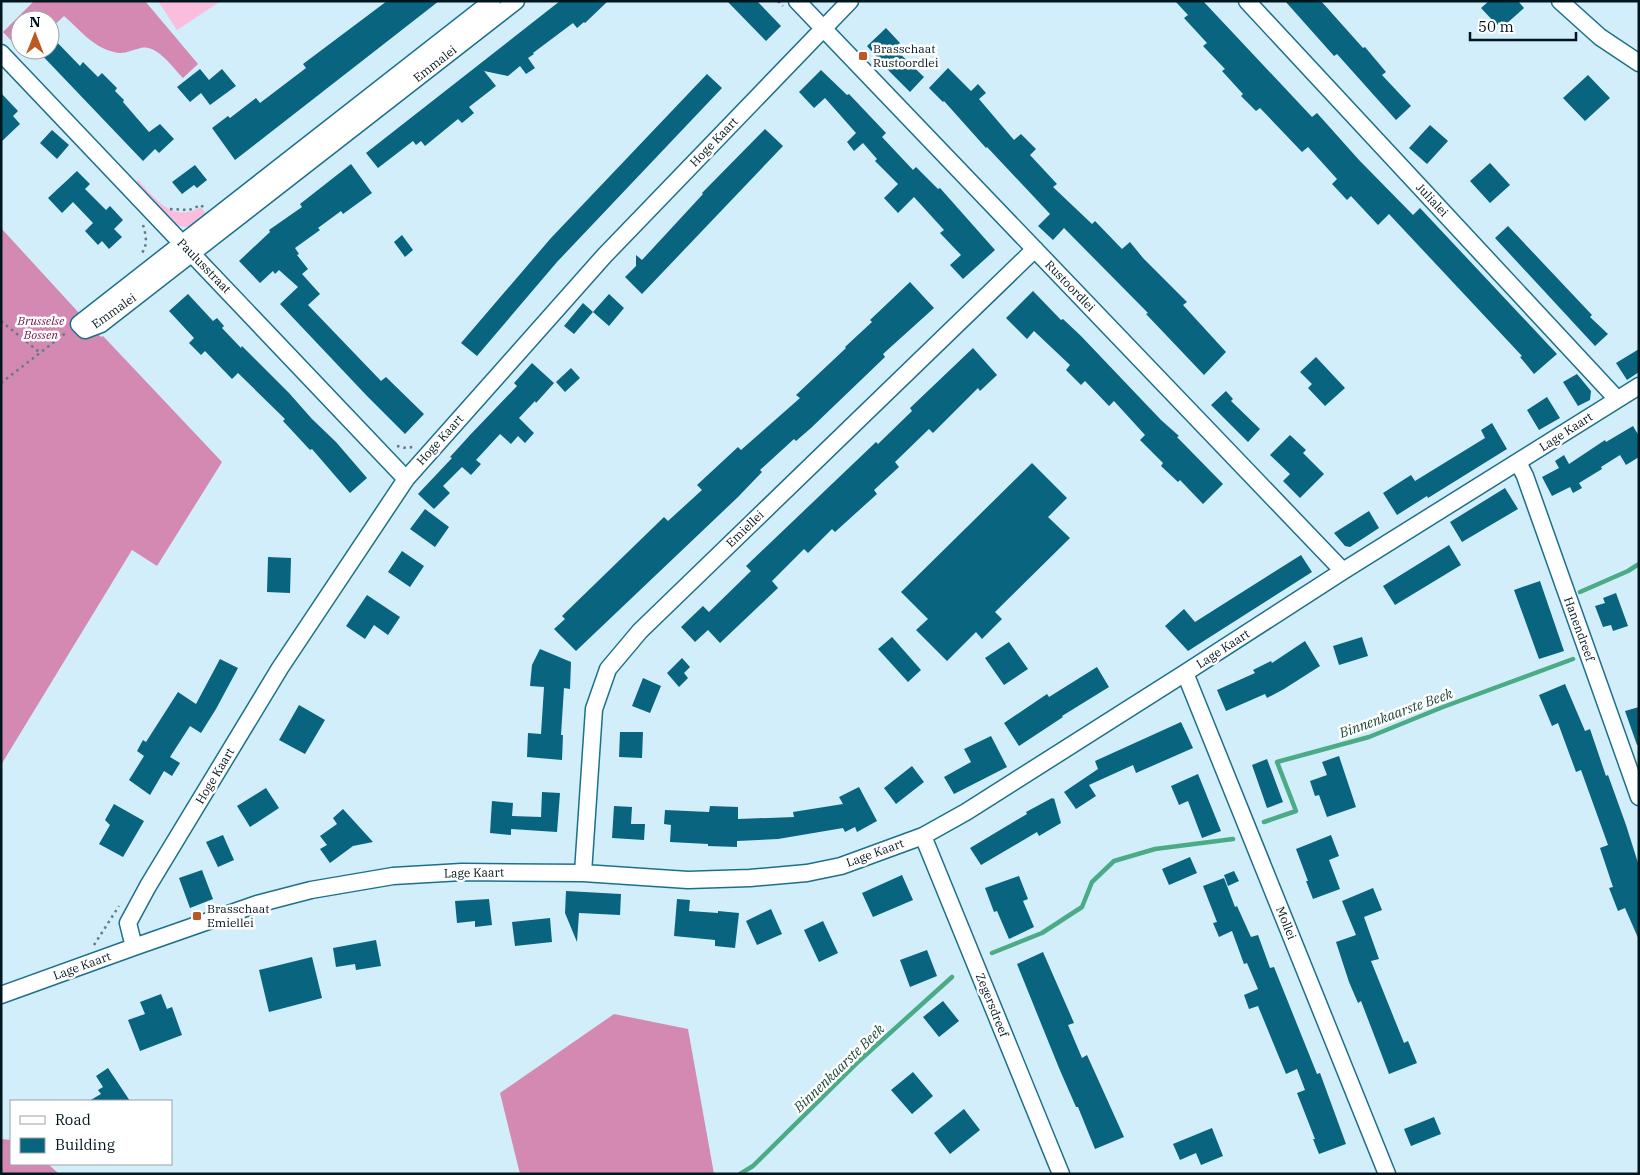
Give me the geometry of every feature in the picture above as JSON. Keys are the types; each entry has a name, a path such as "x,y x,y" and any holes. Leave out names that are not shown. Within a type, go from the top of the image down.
{"street":[{"name":"Emmalei","path":"187,248 492,1"},
{"name":"Emmalei","path":"79,324 187,248 516,1"},
{"name":"Rustoordlei","path":"797,1 1343,571"},
{"name":"Hoge Kaart","path":"134,947 128,923 148,886 280,668 406,479 605,255 850,1"},
{"name":"Julialei","path":"1247,1 1617,399"},
{"path":"1560,1 1600,37 1639,63"},
{"name":"Paulusstraat","path":"1,53 406,479"},
{"name":"Emiellei","path":"583,873 594,709 608,669 640,631 1035,249"},
{"name":"Lage Kaart","path":"1,996 257,904 311,890 392,876 462,872 583,873 688,880 750,878 807,873 841,866 923,836 1186,673 1343,571 1639,386"},
{"name":"Hanendreef","path":"1518,462 1525,476 1639,796"},
{"name":"Mollei","path":"1186,673 1387,1174"},
{"name":"Zegersdreef","path":"923,836 1061,1174"}],"path":[{"path":"164,205 174,210 185,211 193,210 201,205 205,210 211,205"},
{"path":"1,321 39,352"},
{"path":"1,383 39,352 79,324"}],"shaded area":[{"path":"158,1 221,1 177,30"},
{"path":"138,180 165,207 173,211 182,212 201,207 208,217 190,227 177,225 135,183"}],"green space":[{"path":"34,1 145,1 198,64 183,78 159,53 147,48 121,53 107,50 87,37 64,16 60,20 60,10 25,10"},
{"path":"10,25 10,39 3,32"},
{"name":"Brusselse Bossen","path":"1,228 101,337 103,336 222,462 157,566 132,550 1,765"},
{"path":"614,1014 688,1029 714,1174 520,1174 500,1093"},
{"path":"1,1139 10,1140 10,1165 49,1165 59,1174 1,1174"}],"building":[{"path":"387,1 439,1 235,160 212,128 228,116 230,118 256,98 260,103 306,68 303,64"},
{"path":"560,1 608,1 585,23 577,28 573,23 533,53 528,58 535,68 526,74 520,66 508,76 484,71 496,86 469,107 474,113 462,123 458,119 425,146 421,141 416,145 413,141 378,168 366,153"},
{"path":"727,1 757,1 781,26 766,41"},
{"path":"1175,1 1203,1 1312,117 1317,113 1359,160 1413,215 1420,208 1557,354 1534,374 1520,357 1522,356 1389,214 1378,225 1351,196 1347,200 1332,184 1337,179 1308,147 1302,152 1260,108 1256,111 1241,96 1243,94 1222,71 1225,69 1203,46 1207,43 1184,18 1188,15"},
{"path":"1285,1 1321,1 1363,48 1365,47 1386,72 1382,75 1411,106 1396,120 1337,54 1334,56"},
{"path":"1489,1 1518,1 1524,8 1505,25 1502,21 1497,25 1481,8"},
{"path":"886,28 900,43 894,48 924,77 910,92 867,46"},
{"path":"60,45 80,66 83,62 98,77 102,73 117,88 115,91 124,100 123,102 149,132 160,124 174,139 159,153 155,149 143,161 47,60 60,60"},
{"path":"948,68 971,91 978,84 986,93 979,99 1014,140 1021,134 1036,149 1030,155 1057,184 1053,187 1092,224 1095,221 1122,249 1130,242 1143,258 1187,302 1183,305 1226,352 1204,375 1146,314 1148,313 1064,228 1053,240 1038,226 1050,214 986,148 944,101 929,88"},
{"path":"200,69 209,80 222,69 236,86 210,105 201,93 190,102 177,87"},
{"path":"821,70 847,95 849,94 886,133 882,137 913,170 916,167 938,189 940,188 995,250 963,279 950,265 961,255 940,233 944,230 914,197 898,213 884,198 898,184 875,161 877,159 863,143 854,151 847,142 856,133 825,98 814,108 799,92"},
{"path":"707,74 722,88 557,262 477,356 461,343 551,238"},
{"path":"1588,75 1610,98 1585,121 1563,98"},
{"path":"1,93 18,111 13,116 20,124 1,142"},
{"path":"1430,125 1448,141 1427,164 1409,148"},
{"path":"765,129 783,146 642,294 625,277 636,266 636,255 642,260 702,193"},
{"path":"52,130 69,145 57,159 40,143"},
{"path":"1490,163 1510,185 1490,203 1470,181"},
{"path":"351,164 372,193 343,214 341,211 318,228 320,230 295,248 299,254 297,255 308,269 302,274 320,294 308,305 381,381 386,377 424,414 405,434 280,304 298,287 279,270 275,274 273,271 260,283 239,261 270,232 269,230 302,207 300,204"},
{"path":"195,165 207,180 197,188 194,185 182,194 172,182"},
{"path":"77,171 90,184 85,189 106,210 110,206 123,220 114,229 122,237 109,249 102,241 98,245 85,231 93,223 73,202 62,213 48,198"},
{"path":"1508,226 1592,315 1590,317 1608,334 1595,346 1495,238"},
{"path":"402,235 413,250 405,257 394,242"},
{"path":"910,282 934,308 883,354 885,357 811,428 796,441 794,439 760,470 762,472 738,497 576,651 554,629 565,619 562,616 664,517 668,521 702,490 697,485 738,447 741,450 800,398 796,395 846,348 872,322 870,320"},
{"path":"1033,291 1061,320 1063,319 1081,336 1223,484 1203,504 1180,480 1178,482 1161,466 1163,463 1140,440 1145,435 1114,401 1109,406 1085,381 1081,385 1066,370 1070,365 1034,331 1027,339 1006,318"},
{"path":"188,294 213,321 217,318 224,326 222,328 289,393 367,478 350,493 312,449 310,450 283,421 285,419 238,373 232,379 205,351 201,355 189,343 194,338 169,311"},
{"path":"609,294 624,308 609,326 593,312"},
{"path":"583,303 593,312 574,334 564,326"},
{"path":"973,348 997,375 980,391 978,388 933,433 929,429 895,462 899,467 874,490 877,494 835,532 832,529 808,553 804,549 772,581 778,588 720,643 708,630 695,642 681,627 703,606 709,612 751,571 746,566 876,442 878,444 912,411 910,408"},
{"path":"1639,349 1639,372 1627,380 1616,363"},
{"path":"1316,357 1345,388 1325,406 1308,388 1312,384 1300,372"},
{"path":"532,363 554,383 519,418 534,433 525,443 518,436 511,444 500,434 476,460 481,464 471,475 462,467 443,486 450,493 434,509 418,494 517,386 514,383"},
{"path":"571,368 580,378 565,392 556,382"},
{"path":"1577,374 1591,391 1590,400 1578,406 1563,382"},
{"path":"1226,391 1233,399 1231,401 1260,429 1248,442 1211,405"},
{"path":"1547,397 1560,418 1539,430 1527,410"},
{"path":"1492,423 1507,449 1397,515 1383,493 1411,475 1415,481 1485,438 1481,430"},
{"path":"1633,426 1639,436 1639,457 1626,465 1620,455 1579,483 1582,488 1573,493 1570,487 1552,496 1542,477 1559,468 1555,461 1564,455 1569,464 1605,440 1606,442"},
{"path":"1290,435 1306,450 1303,453 1324,474 1300,498 1283,481 1290,474 1270,455"},
{"path":"1032,463 1067,498 1048,517 1070,538 995,612 1002,619 982,639 976,632 947,661 916,630 928,619 901,592"},
{"path":"1505,488 1518,509 1462,542 1450,522"},
{"path":"425,509 449,527 435,547 410,529"},
{"path":"1369,511 1379,528 1350,547 1345,546 1334,533"},
{"path":"1449,545 1461,565 1395,605 1383,586"},
{"path":"402,551 424,566 410,587 388,572"},
{"path":"1301,555 1312,572 1188,651 1165,626 1184,609 1195,622"},
{"path":"268,557 291,558 290,593 267,592"},
{"path":"1540,581 1564,651 1539,659 1514,590"},
{"path":"1616,593 1628,626 1613,631 1611,625 1603,627 1595,606 1605,603 1603,598"},
{"path":"367,595 400,617 388,635 374,625 365,639 346,626"},
{"path":"892,637 921,670 908,682 878,649"},
{"path":"1362,637 1368,656 1339,665 1333,646"},
{"path":"1305,641 1320,666 1267,698 1265,694 1226,711 1217,690 1255,673 1253,670 1271,661 1272,663"},
{"path":"1009,642 1028,669 1004,685 985,658"},
{"path":"540,649 571,662 570,689 564,688 561,735 563,735 562,760 527,757 528,733 541,734 544,687 530,686 532,665"},
{"path":"682,658 690,667 684,673 688,678 679,687 667,673"},
{"path":"220,659 238,668 201,733 190,726 170,757 180,763 172,776 164,771 150,795 129,780 144,756 137,751 143,740 146,742 178,692 196,704"},
{"path":"1097,667 1109,687 1062,716 1019,746 1004,723 1047,694 1049,697"},
{"path":"643,678 661,686 650,713 632,706"},
{"path":"1565,684 1585,731 1590,729 1606,776 1608,775 1626,825 1639,866 1639,940 1625,908 1618,911 1609,888 1613,887 1600,848 1608,845 1581,770 1576,772 1558,723 1552,726 1539,695"},
{"path":"299,705 325,720 305,754 279,740"},
{"path":"1639,707 1639,745 1637,745 1625,711"},
{"path":"1181,722 1193,748 1136,773 1133,765 1089,785 1096,796 1076,809 1064,792 1098,769 1095,761"},
{"path":"620,732 643,732 642,758 619,757"},
{"path":"991,736 1007,767 954,794 944,777 971,762 964,749"},
{"path":"1339,756 1356,807 1327,817 1319,795 1315,796 1310,781 1327,775 1322,762"},
{"path":"1267,759 1283,802 1267,808 1252,765"},
{"path":"912,766 924,782 896,804 884,788"},
{"path":"1198,774 1221,831 1202,838 1188,801 1179,805 1171,786"},
{"path":"859,787 877,821 857,832 855,827 845,832 843,828 778,839 737,841 737,847 708,846 708,844 670,842 671,825 664,824 665,810 709,812 710,806 738,807 738,819 794,817 793,812 843,804 839,797"},
{"path":"266,788 279,808 250,827 237,806"},
{"path":"542,792 560,793 557,832 511,829 511,835 490,833 492,801 513,803 512,816 541,817"},
{"path":"1054,798 1061,823 1039,836 1037,832 981,865 970,848 1027,814 1026,812"},
{"path":"114,804 144,821 123,857 99,844 110,825 105,820"},
{"path":"614,806 632,807 631,824 645,824 644,840 612,838"},
{"path":"343,809 373,842 353,846 330,863 320,849 327,845 320,836 337,824 333,818"},
{"path":"223,835 234,860 218,867 206,842"},
{"path":"1331,835 1339,856 1329,860 1340,889 1313,899 1296,849"},
{"path":"1190,857 1197,873 1169,885 1162,869"},
{"path":"202,870 213,899 190,908 179,878"},
{"path":"1234,871 1239,881 1228,886 1224,875"},
{"path":"902,875 913,900 873,917 862,893"},
{"path":"1019,876 1028,899 1023,901 1034,927 1009,939 997,911 994,912 985,888"},
{"path":"1224,878 1235,907 1237,906 1251,937 1258,935 1270,968 1274,967 1317,1074 1320,1073 1346,1144 1319,1154 1297,1093 1305,1090 1297,1069 1286,1074 1258,1006 1249,1009 1244,995 1258,989 1247,963 1244,964 1232,931 1219,937 1213,923 1217,922 1203,886"},
{"path":"1373,888 1382,910 1364,917 1379,959 1371,961 1404,1043 1408,1041 1417,1063 1389,1074 1361,1001 1358,1003 1349,982 1336,942 1356,935 1342,901"},
{"path":"566,891 621,894 620,915 579,913 577,942 565,913"},
{"path":"489,899 492,925 475,927 475,921 457,923 455,901"},
{"path":"677,899 690,900 689,911 739,913 735,948 715,946 715,940 674,936"},
{"path":"771,909 782,934 757,945 746,921"},
{"path":"550,918 552,942 515,946 512,922"},
{"path":"823,921 838,953 819,962 804,930"},
{"path":"376,940 381,966 356,970 355,964 336,967 333,948"},
{"path":"927,950 937,976 910,987 900,960"},
{"path":"1043,952 1074,1023 1068,1025 1082,1058 1087,1055 1124,1137 1095,1149 1078,1107 1076,1107 1059,1068 1017,964"},
{"path":"312,957 322,998 269,1012 259,970"},
{"path":"161,994 167,1009 172,1007 182,1035 140,1051 128,1020 145,1014 140,1002"},
{"path":"943,1001 959,1021 939,1037 923,1017"},
{"path":"108,1068 129,1100 91,1100 101,1094 98,1090 103,1087 96,1076"},
{"path":"913,1072 933,1096 912,1114 891,1090"},
{"path":"964,1109 980,1130 950,1154 934,1133"},
{"path":"1434,1117 1441,1134 1411,1146 1404,1129"},
{"path":"1212,1128 1223,1156 1201,1165 1196,1153 1180,1160 1173,1144"}],"waterway":[{"name":"Binnenkaarste Beek","path":"1580,592 1628,571 1639,564"},
{"name":"Binnenkaarste Beek","path":"1264,822 1296,811 1277,762 1369,737 1443,707 1573,659"},
{"name":"Binnenkaarste Beek","path":"992,953 1042,933 1082,907 1092,882 1114,861 1155,849 1233,839"},
{"name":"Binnenkaarste Beek","path":"740,1174 753,1166 859,1061 952,977"}],"place":[{"name":"Brasschaat Rustoordlei","path":"863,56"},
{"name":"Brasschaat Emiellei","path":"197,916"}]}
